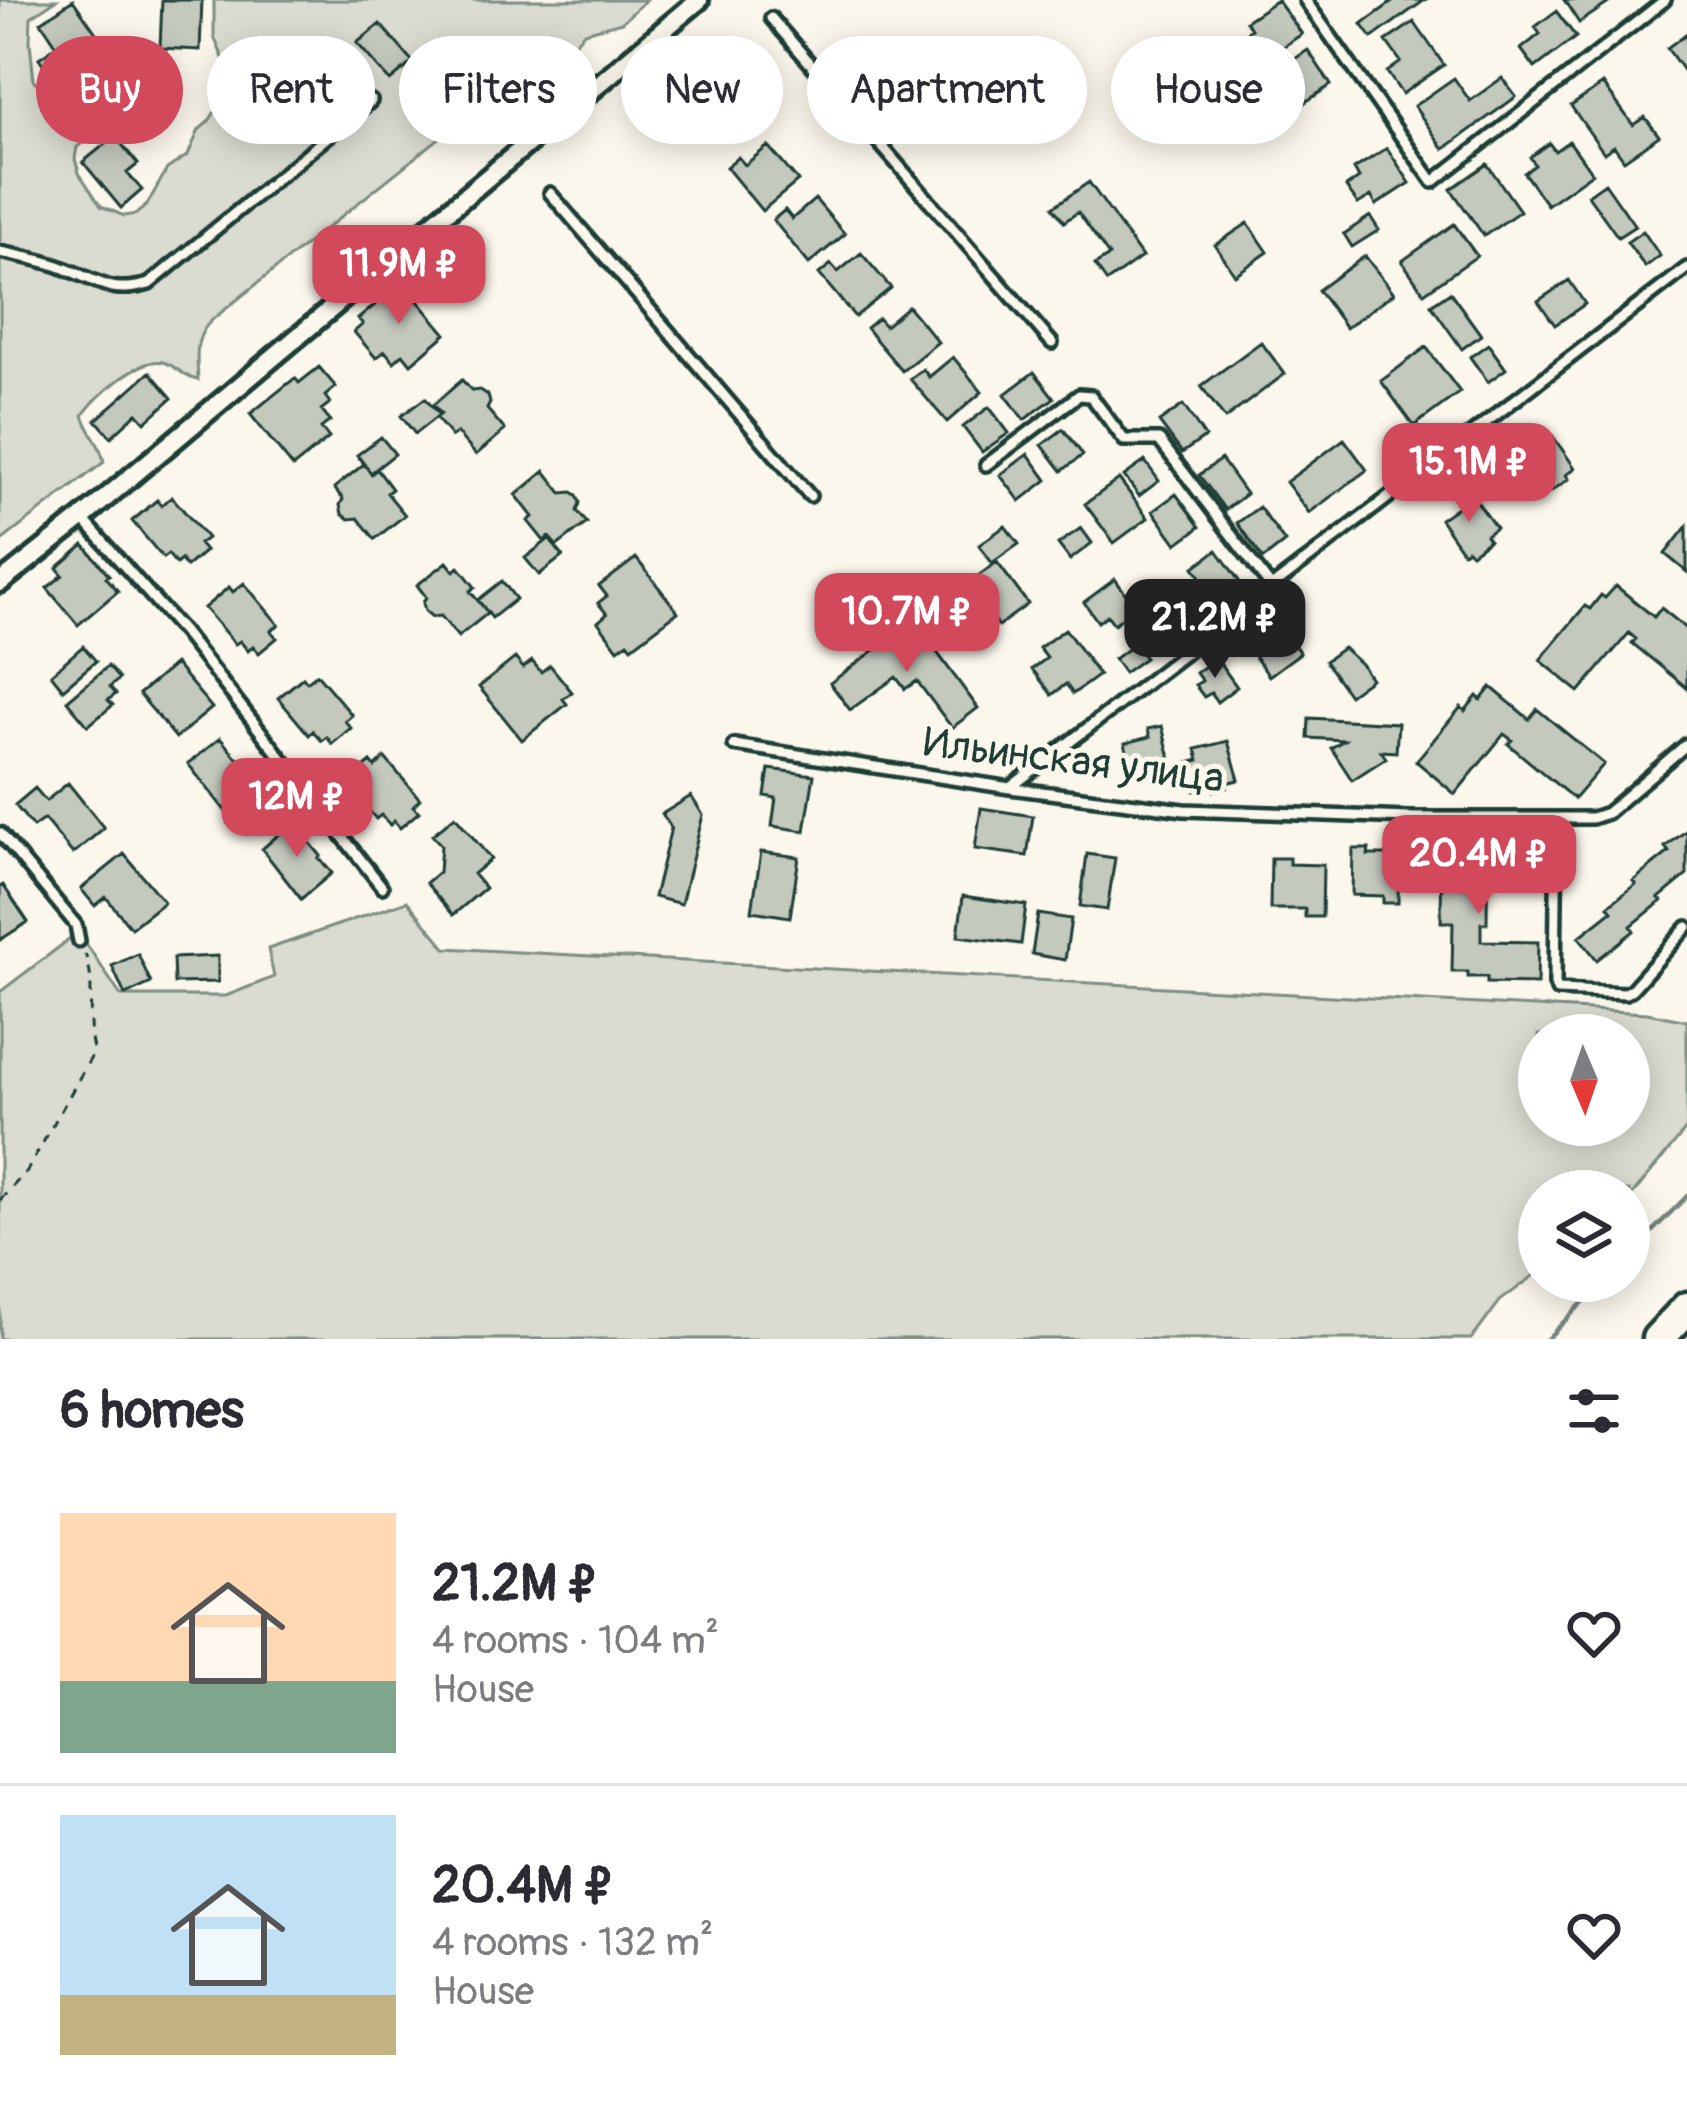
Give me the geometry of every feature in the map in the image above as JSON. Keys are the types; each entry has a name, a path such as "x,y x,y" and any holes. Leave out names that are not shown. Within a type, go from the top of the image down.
{"highway":[{"path":"1658,1339 1687,1308"}],"street":[{"path":"0,583 699,0"}],"lane":[{"path":"1305,0 1433,182 1665,0"},
{"path":"771,17 1052,343"},
{"path":"0,252 63,267 102,286 127,290 149,284 318,144"},
{"path":"550,193 810,496"},
{"path":"1010,788 1687,268"},
{"path":"986,465 1079,395 1091,396 1124,440 1159,440 1271,587"},
{"path":"82,518 184,632 382,887"},
{"name":"Ильинская улица","path":"734,745 1184,810 1557,819 1606,814 1687,744"},
{"path":"1557,819 1557,989 1626,992 1687,927"},
{"path":"0,833 76,925 79,941"}],"path":[{"path":"0,1200 27,1171 94,1052 89,1036 92,982 79,941"}],"shaded area":[{"path":"0,0 56,0 31,17 36,144 81,144 75,159 79,173 101,206 124,216 147,205 167,169 188,155 207,123 207,144 375,144 375,36 214,36 214,0 646,0 622,22 581,36 399,36 399,144 432,144 213,319 199,340 198,380 163,362 153,362 131,372 98,398 83,415 104,462 0,542"},
{"path":"407,901 446,948 1647,1013 1687,1021 1687,1128 1650,1173 1518,1170 1518,1288 1500,1301 1472,1339 0,1339 0,992 71,938 75,944 83,939 121,996 226,996 274,977 268,949"}],"building":[{"path":"73,0 98,36 50,36 41,22"},
{"path":"162,0 202,0 200,50 183,49 183,36 160,36"},
{"path":"1277,0 1302,34 1241,36 1251,29 1246,21"},
{"path":"1395,0 1425,0 1372,38 1362,24"},
{"path":"1564,0 1613,0 1579,23"},
{"path":"1556,11 1576,37 1535,68 1521,49 1540,34 1535,27"},
{"path":"1414,22 1444,65 1402,94 1387,72 1401,62 1386,41"},
{"path":"380,24 399,46 399,74 390,81 375,64 375,36 365,36"},
{"path":"1687,33 1687,76 1667,48"},
{"path":"1305,52 1331,85 1305,102"},
{"path":"1454,78 1470,101 1502,78 1516,97 1444,149 1414,106"},
{"path":"1603,84 1633,125 1645,117 1659,136 1624,160 1614,146 1604,153 1571,106"},
{"path":"1569,141 1592,173 1547,205 1524,173 1535,165 1530,157 1549,143 1555,151"},
{"path":"105,144 122,144 138,164 127,173 142,190 121,208 83,162"},
{"path":"768,146 798,181 762,211 726,167 738,157 745,165"},
{"path":"1387,148 1410,183 1376,205 1371,196 1358,204 1346,187 1359,178 1354,169"},
{"path":"1487,164 1520,211 1484,236 1451,189"},
{"path":"1089,182 1142,257 1107,282 1095,265 1109,256 1078,212 1064,222 1053,207"},
{"path":"1605,183 1635,226 1618,237 1588,195"},
{"path":"815,199 845,234 809,264 773,220 785,210 792,219"},
{"path":"1370,216 1379,230 1352,247 1344,234"},
{"path":"1248,223 1268,252 1235,275 1215,245"},
{"path":"1454,224 1477,256 1424,293 1402,261"},
{"path":"1643,231 1660,256 1645,267 1627,242"},
{"path":"861,253 891,288 855,317 819,274 831,264 838,272"},
{"path":"1365,256 1394,293 1346,328 1318,290"},
{"path":"1569,280 1585,304 1555,325 1538,301"},
{"path":"402,282 446,334 411,364 403,354 394,362 385,351 376,358 354,332 363,324 358,319"},
{"path":"1450,292 1481,335 1462,349 1431,305"},
{"path":"908,306 938,342 902,371 866,328 878,318 885,326"},
{"path":"1261,342 1285,374 1225,419 1201,386"},
{"path":"1488,344 1506,369 1488,382 1470,357"},
{"path":"1426,347 1460,392 1414,426 1381,381"},
{"path":"953,357 982,392 947,422 910,379 923,369 929,377"},
{"path":"319,367 336,387 325,396 330,403 321,410 330,421 321,428 329,438 293,467 250,414 295,378 299,383"},
{"path":"150,372 172,398 145,422 137,413 111,437 96,420"},
{"path":"1034,372 1054,398 1024,420 1005,394"},
{"path":"462,380 472,391 488,395 487,409 505,430 476,455 457,433 452,437 436,418 441,414 433,405"},
{"path":"425,398 439,415 415,434 401,416"},
{"path":"1183,405 1205,437 1182,453 1159,422"},
{"path":"989,407 1009,433 982,452 963,427"},
{"path":"1063,429 1083,455 1062,471 1042,445"},
{"path":"1552,435 1575,468 1566,475 1569,479 1550,492 1542,491 1519,458"},
{"path":"381,437 395,454 371,473 357,455"},
{"path":"1344,439 1367,470 1309,513 1286,482"},
{"path":"1028,454 1047,480 1020,501 1000,475"},
{"path":"1221,459 1246,494 1225,510 1199,475"},
{"path":"1145,461 1159,481 1139,496 1124,476"},
{"path":"364,464 371,474 377,469 392,489 387,493 405,515 375,539 358,518 342,514 343,499 334,488"},
{"path":"545,471 562,493 577,495 577,511 587,523 557,546 549,537 544,541 516,495"},
{"path":"1119,479 1148,518 1114,543 1085,504"},
{"path":"1176,494 1200,527 1177,544 1153,511"},
{"path":"1473,496 1496,528 1471,553 1463,552 1440,519"},
{"path":"172,497 207,538 199,544 205,551 186,567 168,554 163,558 132,521 157,500 161,505"},
{"path":"1259,507 1285,542 1263,559 1237,523"},
{"path":"1005,526 1019,544 992,563 979,545"},
{"path":"1687,526 1687,572 1665,554"},
{"path":"1081,528 1092,543 1070,560 1058,544"},
{"path":"549,539 563,556 539,575 525,558"},
{"path":"84,545 118,591 78,625 47,588 63,575 57,568"},
{"path":"1217,550 1239,581 1216,598 1194,567"},
{"path":"636,558 678,612 632,647 628,642 618,649 598,622 607,614 598,603 607,596 599,586"},
{"path":"447,562 454,571 459,567 488,613 458,637 441,616 432,617 425,611 426,597 417,585"},
{"path":"997,562 1028,604 998,626 967,584"},
{"path":"1115,579 1136,608 1114,624 1107,615 1098,622 1084,602"},
{"path":"502,581 516,599 492,618 478,600"},
{"path":"244,583 279,625 271,631 277,638 259,653 253,646 248,651 240,641 235,644 204,608 229,587 233,592"},
{"path":"1616,586 1654,617 1661,608 1687,629 1687,688 1632,643 1636,639 1629,633 1579,692 1540,660 1585,606 1590,609"},
{"path":"1180,608 1192,624 1172,639 1160,623"},
{"path":"914,621 978,708 952,728 917,681 905,689 896,677 850,710 830,683"},
{"path":"1278,623 1300,653 1269,676 1247,646"},
{"path":"1065,629 1099,675 1073,694 1066,684 1052,695 1032,669 1047,658 1039,648"},
{"path":"1134,644 1145,658 1124,673 1114,659"},
{"path":"83,646 96,661 63,689 51,674"},
{"path":"1343,648 1371,679 1349,695 1325,661"},
{"path":"515,658 523,668 532,661 541,672 550,665 572,692 563,699 567,704 522,740 479,687"},
{"path":"1216,658 1237,687 1217,702 1211,693 1204,697 1195,685 1202,681 1196,673"},
{"path":"175,664 212,708 176,738 139,694"},
{"path":"108,666 119,679 110,687 116,694 108,700 113,705 88,726 67,701"},
{"path":"317,674 352,715 345,721 351,728 332,744 313,731 309,735 278,698 303,677 307,682"},
{"path":"1491,687 1529,719 1537,709 1604,764 1574,799 1508,744 1512,740 1504,734 1455,794 1416,761 1461,707 1465,711"},
{"path":"1309,718 1398,723 1396,752 1381,751 1386,758 1352,780 1331,748 1344,740 1308,738"},
{"path":"1162,726 1171,762 1132,772 1125,743 1150,737 1148,729"},
{"path":"220,738 258,788 228,814 188,764"},
{"path":"1228,741 1239,780 1226,783 1227,788 1195,791 1188,763 1199,760 1196,749"},
{"path":"385,758 420,799 413,806 419,812 400,828 381,815 376,819 346,783 371,762 375,767"},
{"path":"769,769 814,775 805,831 772,826 776,798 765,796"},
{"path":"68,783 104,828 73,854 44,819 33,827 15,805 35,788 46,801"},
{"path":"691,796 703,815 681,904 654,897 671,828 662,814"},
{"path":"981,808 1033,816 1027,856 975,849"},
{"path":"455,816 491,859 473,874 485,888 453,915 426,883 439,872 441,845 432,835"},
{"path":"293,822 332,873 301,899 262,849"},
{"path":"1687,830 1687,875 1631,926 1634,931 1597,960 1579,937 1612,911 1608,906"},
{"path":"1442,836 1488,837 1487,923 1481,923 1481,941 1538,942 1537,984 1487,983 1487,977 1452,972 1453,922 1441,922"},
{"path":"1353,849 1369,849 1368,855 1399,855 1398,903 1383,903 1383,896 1352,895"},
{"path":"761,852 799,857 790,917 752,911"},
{"path":"124,854 164,902 131,928 106,897 95,906 81,889"},
{"path":"1087,854 1115,858 1107,910 1080,906"},
{"path":"1271,858 1323,865 1322,917 1305,917 1305,909 1270,909"},
{"path":"0,887 28,922 0,940"},
{"path":"963,896 1026,905 1021,944 958,936"},
{"path":"1038,914 1071,919 1065,960 1032,954"},
{"path":"138,954 151,983 125,995 112,966"},
{"path":"218,956 218,982 174,983 173,958"}],"waterway":[{"path":"1650,1234 1687,1196"},
{"path":"1547,1339 1583,1302"}]}
